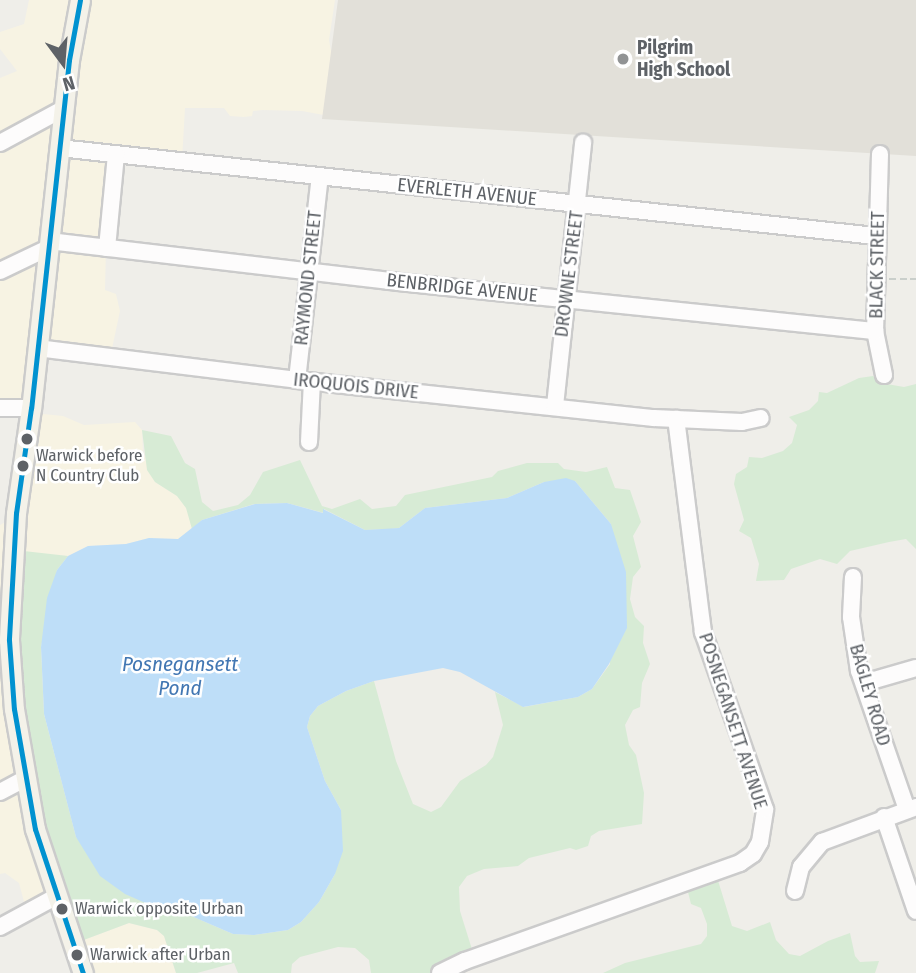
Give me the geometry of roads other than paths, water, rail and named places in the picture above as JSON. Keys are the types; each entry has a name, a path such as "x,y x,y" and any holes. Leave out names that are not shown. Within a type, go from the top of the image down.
{"main road":[{"path":"80,0 63,110 31,408 7,531 5,661 34,829 83,973"}],"street":[{"path":"0,143 63,110"},
{"name":"DROWNE STREET","path":"555,406 564,299 583,142"},
{"name":"EVERLETH AVENUE","path":"59,148 876,236"},
{"path":"107,248 116,154"},
{"name":"BLACK STREET","path":"880,154 875,331 884,375"},
{"name":"RAYMOND STREET","path":"309,442 304,381 309,270 320,176"},
{"path":"0,271 48,244"},
{"name":"BENBRIDGE AVENUE","path":"48,244 107,248 875,331"},
{"name":"IROQUOIS DRIVE","path":"37,348 304,381 676,419 742,422 761,418"},
{"path":"0,408 31,408"},
{"name":"POSNEGANSETT AVENUE","path":"440,973 465,961 740,863 754,854 760,842 765,809 703,632 676,419"},
{"name":"BAGLEY ROAD","path":"853,577 853,643 863,682 912,809"},
{"path":"863,682 916,668"},
{"path":"0,792 24,779"},
{"path":"795,891 801,867 822,842 884,817 912,809"},
{"path":"884,817 916,911"},
{"path":"0,928 57,896"}],"water":[{"name":"Posnegansett Pond","path":"566,478 575,481 611,524 626,572 627,628 609,664 592,689 578,697 523,707 460,672 443,668 374,681 346,691 318,706 310,716 307,727 325,781 341,810 343,851 335,874 319,902 301,922 288,930 254,935 233,934 175,909 150,905 125,894 100,876 76,837 44,714 41,647 47,598 57,570 68,556 88,546 126,544 149,538 178,539 202,520 255,504 287,503 323,513 323,509 365,530 399,528 425,508 507,498 544,482"}],"place":[{"name":"Pilgrim High School","path":"623,59"},
{"name":"Warwick before N Country Club","path":"23,466"},
{"name":"Warwick opposite Urban","path":"62,909"},
{"name":"Warwick after Urban","path":"77,955"}]}
